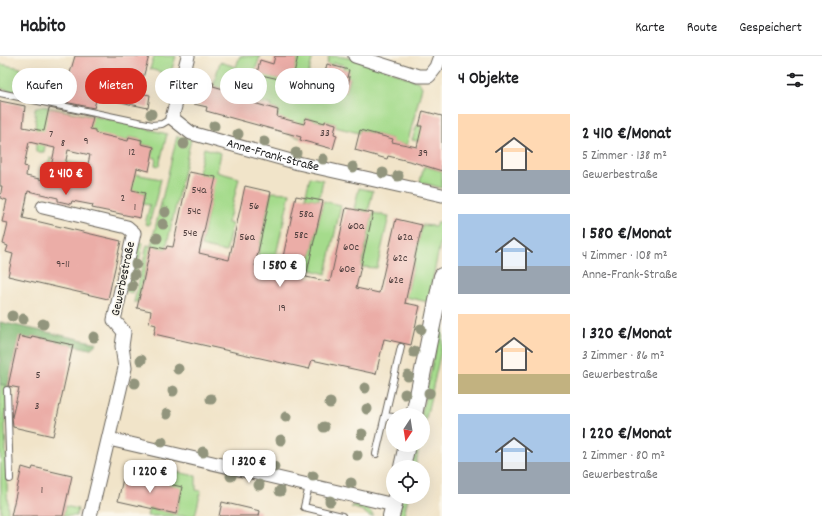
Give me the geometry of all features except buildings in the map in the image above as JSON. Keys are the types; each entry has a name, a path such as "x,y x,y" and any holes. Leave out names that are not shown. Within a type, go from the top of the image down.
{"street":[{"path":"172,118 188,56"},
{"path":"356,56 418,76 429,76 436,67 440,56"},
{"name":"Anne-Frank-Straße","path":"172,118 191,133 298,163 442,195"},
{"name":"Gewerbestraße","path":"43,207 127,226 134,233 114,320 124,332 122,346 125,368 90,516"},
{"path":"415,408 442,276"},
{"path":"109,439 394,506"}],"lane":[{"path":"0,93 152,125 162,124 172,118"},
{"path":"376,454 401,347"},
{"path":"8,390 10,479"},
{"path":"309,486 304,507 342,516"}],"green space":[{"path":"154,56 176,56 172,68 155,68 155,70 150,69"},
{"path":"240,56 260,56 256,68 220,68 220,88 213,86 220,62 236,67"},
{"path":"298,56 313,56 310,68 295,68"},
{"path":"329,56 352,59 386,69 419,82 422,87 407,145 391,143 392,139 360,130 359,133 335,127 336,124 326,121 325,123 306,118 300,138 286,133 289,121 277,117 278,110 271,108 272,105 267,104 267,76 275,78 275,104 349,104 349,68 343,68 344,65 334,63 333,66 327,64"},
{"path":"0,64 21,68 12,68 12,91 0,88"},
{"path":"42,106 122,122 167,134 159,166 155,165 156,158 152,157 154,147 141,144 142,140 129,137 128,141 94,134 95,130 82,127 45,146 44,152 36,152 35,108"},
{"path":"417,125 432,129 418,141 412,140"},
{"path":"177,136 191,139 166,249 151,246"},
{"path":"204,148 221,153 217,172 239,178 228,223 232,224 226,252 201,246 215,177 198,174"},
{"path":"50,158 161,179 149,225 145,224 150,205 143,204 145,193 100,188 74,190 76,179 63,176 63,172 48,181 44,180"},
{"path":"424,166 442,171 442,188 420,182"},
{"path":"310,177 323,180 319,200 305,198"},
{"path":"359,188 373,191 368,212 354,209"},
{"path":"271,192 290,193 274,264 257,259"},
{"path":"323,201 341,205 326,274 308,269"},
{"path":"373,213 389,216 377,268 361,267"},
{"path":"437,222 442,222 442,234 428,302 388,293 408,289 422,225 435,226"},
{"path":"138,242 143,243 132,293 126,292"},
{"path":"147,245 151,246 138,302 134,302"},
{"path":"442,321 442,346 428,408 423,408"},
{"path":"0,322 97,343 90,349 32,336 31,339 19,337 8,386 0,384"},
{"path":"0,384 8,386 5,423 8,515 17,516 1,516"},
{"path":"412,452 418,452 417,460 411,460"},
{"path":"172,471 196,476 196,490 201,491 195,516 147,516 149,508 176,514 182,488 160,482 161,478"},
{"path":"356,504 366,507 374,516 369,516 363,511 351,507"},
{"path":"401,504 407,504 404,516 398,516"},
{"path":"65,506 78,509 76,516 63,516"}]}
